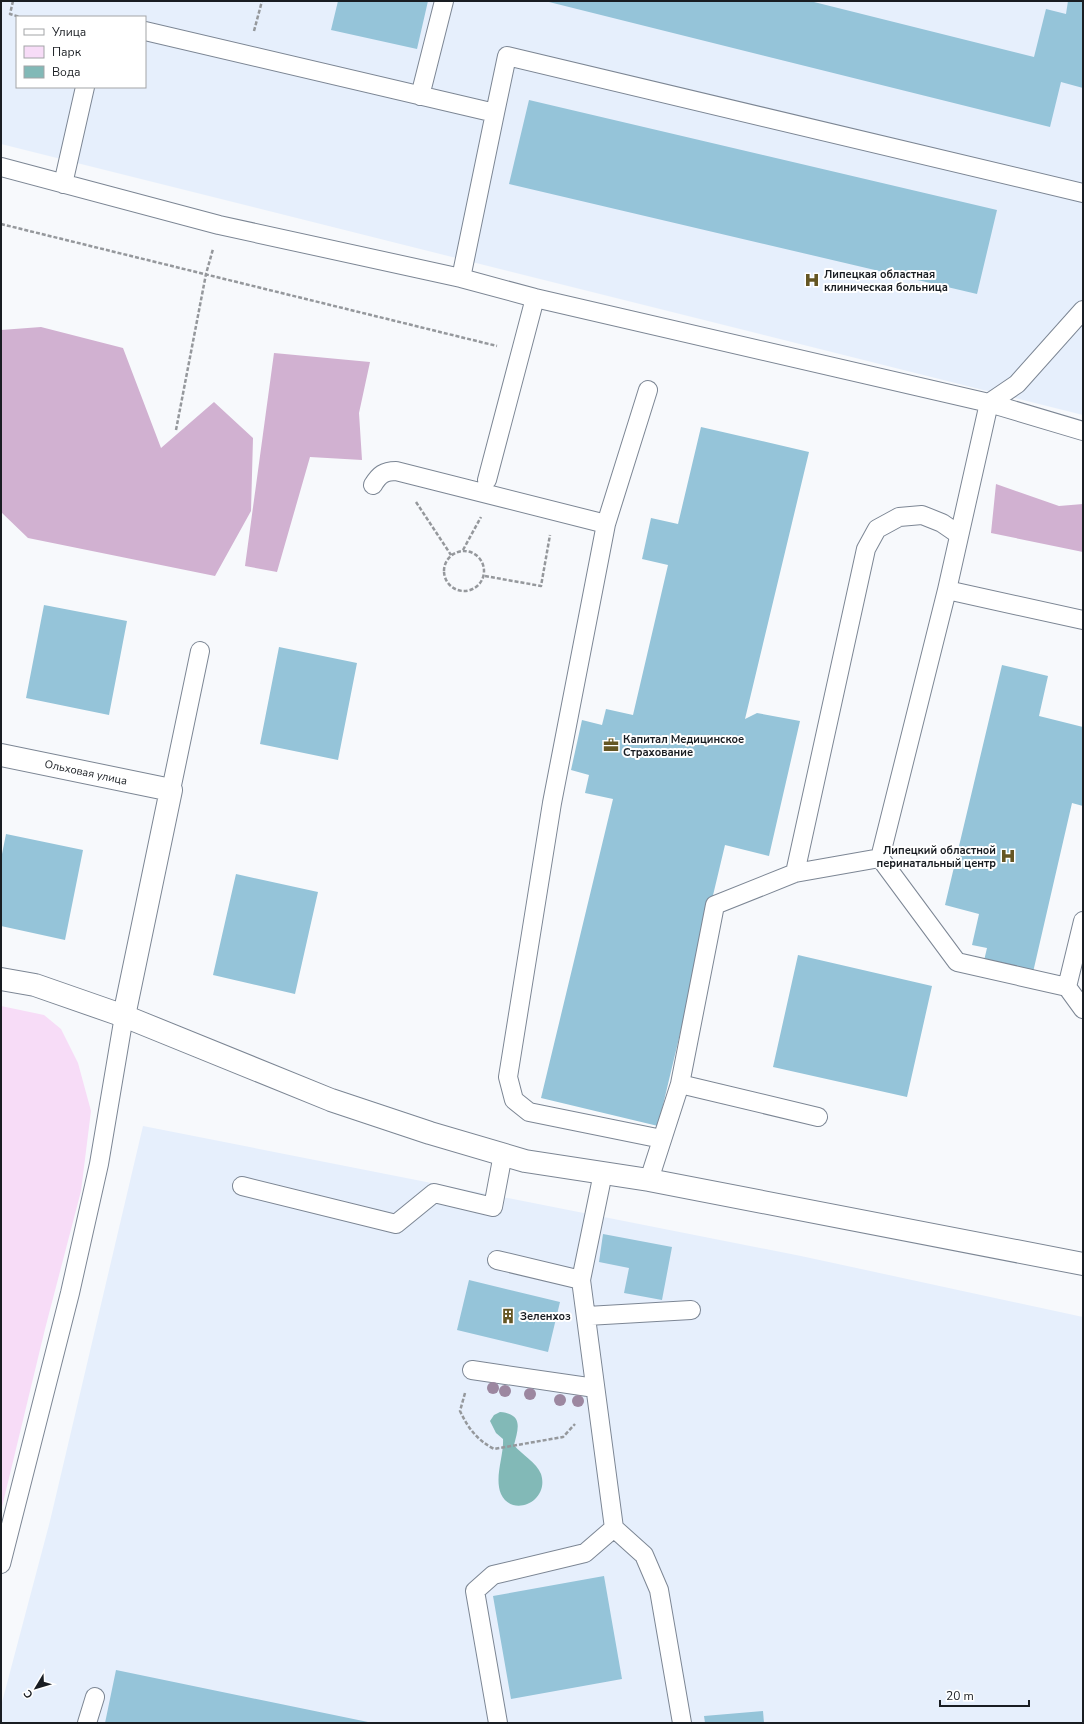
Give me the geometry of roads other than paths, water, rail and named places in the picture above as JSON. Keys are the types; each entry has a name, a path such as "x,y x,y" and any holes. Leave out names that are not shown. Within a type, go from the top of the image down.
{"street":[{"name":"Ольховая улица","path":"1,755 171,790"},
{"path":"124,1016 171,790"},
{"path":"1,979 35,985 124,1016 332,1100 525,1161 648,1180 1083,1264"}],"lane":[{"path":"420,96 444,1"},
{"path":"146,31 495,113"},
{"path":"461,278 506,56 1083,193"},
{"path":"63,184 85,88"},
{"path":"1,167 219,225 461,278 535,298 989,404 1083,431"},
{"path":"487,480 535,298"},
{"path":"880,858 947,590 958,534 989,404 1017,384 1083,310"},
{"path":"648,390 606,524 552,803 508,1077 514,1100 530,1112 662,1139"},
{"path":"373,485 377,478 386,471 396,471 606,524"},
{"path":"796,873 866,549 877,529 899,517 922,515 942,523 958,534"},
{"path":"947,590 1083,620"},
{"path":"171,790 200,651"},
{"path":"648,1180 680,1084 715,905 796,873 880,858"},
{"path":"880,858 957,962 1067,988 1083,1009"},
{"path":"1067,988 1083,921"},
{"path":"1,1564 70,1293 99,1164 124,1016"},
{"path":"680,1084 818,1117"},
{"path":"242,1186 396,1224 434,1193 493,1207 503,1154"},
{"path":"603,1173 581,1280 614,1528 644,1555 659,1590 682,1723"},
{"path":"497,1260 581,1280"},
{"path":"587,1316 691,1310"},
{"path":"472,1370 595,1388"},
{"path":"498,1723 475,1591 493,1575 585,1553 614,1528"},
{"path":"87,1723 95,1697"}],"water":[{"path":"500,1412 508,1413 516,1419 518,1428 514,1445 533,1462 541,1474 542,1484 540,1492 535,1499 528,1504 521,1506 513,1505 506,1501 501,1494 499,1487 498,1481 503,1439 496,1433 490,1421 494,1415"}],"place":[{"name":"Липецкая областная клиническая больница","path":"812,280"},
{"name":"Капитал Медицинское Страхование","path":"611,745"},
{"name":"Липецкий областной перинатальный центр","path":"1008,856"},
{"name":"Зеленхоз","path":"508,1316"}]}
